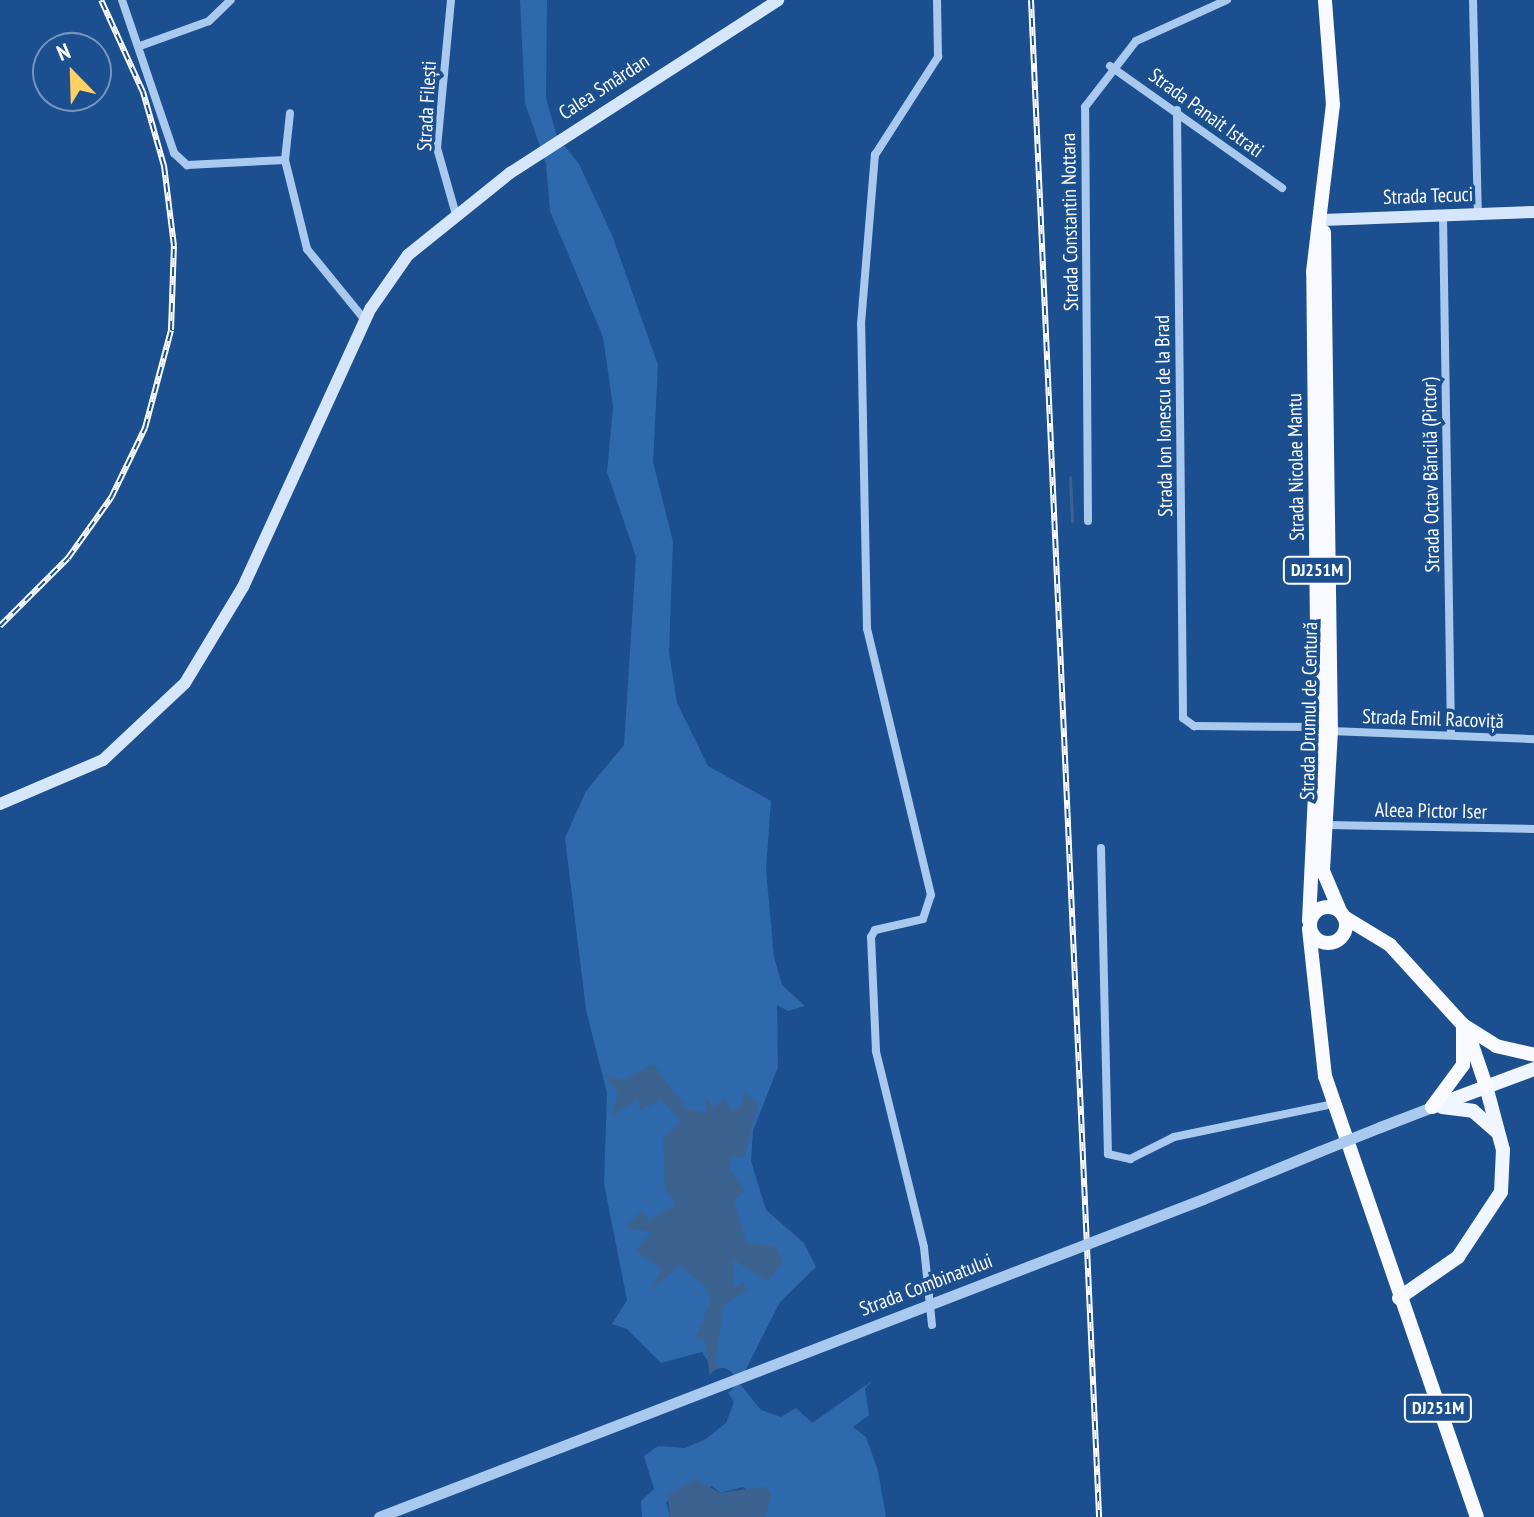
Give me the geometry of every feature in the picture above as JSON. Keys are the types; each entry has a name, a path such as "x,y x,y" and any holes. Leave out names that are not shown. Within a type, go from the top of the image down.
{"highway":[{"path":"1325,0 1333,62"},
{"name":"DJ251M","path":"1323,220 1333,62"},
{"name":"Strada Drumul de Centură","path":"1323,220 1325,886 1342,914"},
{"name":"DJ251M","path":"1325,729 1309,925 1312,981 1333,1104 1477,1517"},
{"path":"1397,953 1337,940 1316,939 1309,925 1322,907 1342,914 1397,953 1463,1025 1496,1046 1534,1055"},
{"path":"1312,981 1337,940 1342,914"},
{"path":"1463,1025 1486,1086"},
{"path":"1432,1107 1463,1065 1463,1025"}],"main road":[{"name":"Calea Smârdan","path":"0,804 103,760 185,683 243,587 365,320 408,255 455,211 510,173 778,0"},
{"name":"Strada Tecuci","path":"1323,220 1534,212"},
{"name":"Strada Combinatului","path":"1432,1107 1534,1069"},
{"path":"1399,1298 1447,1268 1493,1209 1504,1177 1500,1135 1486,1086"},
{"path":"1432,1107 1473,1111 1500,1135"}],"street":[{"path":"122,0 181,161 285,160"},
{"path":"140,46 209,21 231,0"},
{"name":"Strada Filești","path":"451,0 437,148 455,211"},
{"path":"932,1325 924,1247 876,1051 871,937 875,930 923,919 931,895 867,629 861,324 875,155 938,57 937,0"},
{"name":"Strada Constantin Nottara","path":"1088,521 1083,124 1091,92 1110,66 1147,34 1227,0"},
{"name":"DJ251M","path":"1332,0 1333,62"},
{"path":"1473,0 1478,214"},
{"name":"Strada Panait Istrati","path":"1110,66 1177,110 1282,188"},
{"name":"Strada Ion Ionescu de la Brad","path":"1177,110 1184,721"},
{"path":"290,113 285,160 307,249 365,320"},
{"name":"Strada Octav Băncilă (Pictor)","path":"1443,215 1451,735"},
{"name":"Strada Emil Racoviță","path":"1184,721 1534,739"},
{"name":"Aleea Pictor Iser","path":"1327,825 1534,829"},
{"path":"1101,848 1108,1154 1130,1159 1174,1137 1333,1104"},
{"name":"Strada Combinatului","path":"379,1517 1203,1199 1432,1107"}],"shaded area":[{"path":"520,0 547,0 546,98 557,137 579,164 612,235 658,365 653,462 673,542 669,652 677,703 708,766 771,801 766,870 774,957 782,985 805,1006 788,1011 777,1005 778,1067 753,1131 751,1161 766,1210 804,1243 816,1267 780,1302 739,1383 761,1410 781,1417 796,1408 812,1423 872,1381 865,1389 869,1415 853,1427 866,1437 878,1471 886,1517 764,1517 766,1504 743,1487 720,1493 712,1486 666,1502 670,1517 642,1517 641,1501 654,1489 644,1456 658,1446 685,1448 706,1439 726,1423 734,1402 702,1352 661,1363 627,1329 612,1324 627,1300 604,1184 607,1093 586,1010 565,838 586,791 624,745 636,557 607,472 613,407 603,337 550,211 546,164 525,103"},
{"path":"653,1064 687,1109 707,1112 704,1093 713,1107 725,1098 731,1110 740,1107 745,1093 758,1103 744,1157 732,1156 729,1168 745,1190 734,1201 747,1243 775,1246 783,1260 768,1282 733,1259 733,1288 743,1282 747,1290 723,1306 715,1364 723,1372 710,1378 705,1341 695,1338 711,1301 706,1287 680,1266 650,1291 661,1269 635,1251 651,1232 625,1227 642,1210 649,1220 676,1204 665,1190 663,1139 680,1121 661,1099 640,1111 639,1099 612,1116 618,1094 604,1074 624,1080"},
{"path":"696,1479 720,1493 765,1486 771,1495 765,1517 670,1517 668,1495"}],"pier":[{"path":"722,1368 731,1372 735,1381 731,1390 722,1394 713,1390 709,1381 713,1372"}],"waterway":[{"path":"1070,477 1072,521"}],"railway":[{"path":"0,626 68,558 111,498 145,428 171,330 174,246 164,166 143,92 101,0"},
{"path":"1031,0 1099,1517"}]}
